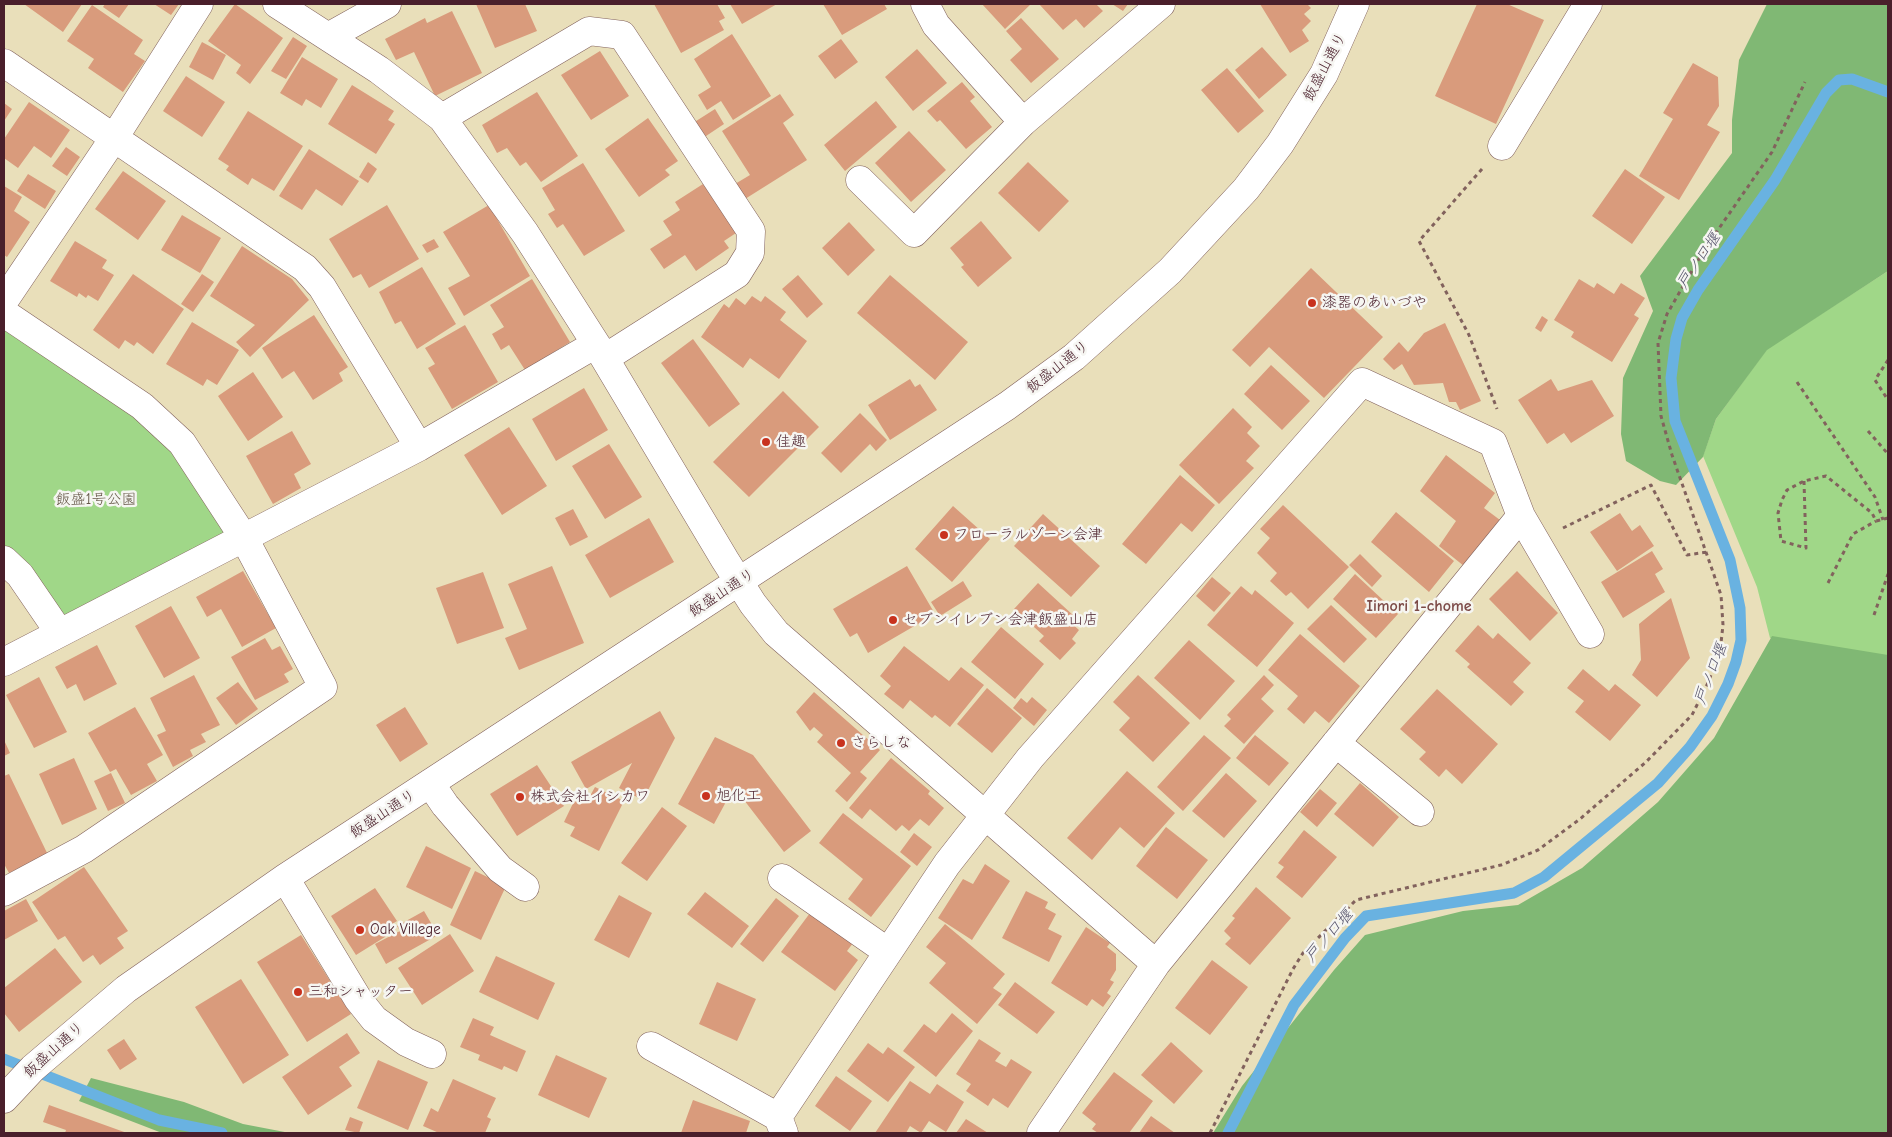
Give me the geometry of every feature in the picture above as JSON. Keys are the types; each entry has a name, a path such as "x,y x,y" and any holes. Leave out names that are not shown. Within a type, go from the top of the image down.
{"street":[{"path":"4,301 114,138 199,4"},
{"path":"277,4 379,70 442,118 525,233 600,351 739,582 753,604 776,633 1156,964"},
{"path":"328,37 387,4"},
{"path":"925,4 936,25 1023,122"},
{"path":"860,180 914,233 1023,122 1161,4"},
{"name":"飯盛山通り","path":"4,1099 33,1068 126,989 285,878 1007,406 1074,357 1170,271 1246,189 1280,144 1324,74 1355,4"},
{"path":"1502,146 1588,4"},
{"path":"4,662 600,351 737,274 750,253 751,231 622,35 589,31 442,118"},
{"path":"4,63 305,268 322,287 419,447"},
{"path":"4,313 142,406 182,443 244,538 323,687 84,849 4,892"},
{"path":"651,1046 781,1125 888,952 946,864 1030,758 1362,382 1493,443 1521,516 1590,634"},
{"path":"1041,1133 1156,964 1521,516"},
{"path":"4,560 20,575 59,632"},
{"path":"1336,743 1420,812"},
{"path":"430,783 445,805 500,869 525,887"},
{"path":"285,878 358,999 374,1019 406,1042 432,1054"},
{"path":"782,878 888,952"}],"path":[{"path":"1493,443 1498,412 1469,335 1419,241 1502,146"},
{"path":"1888,360 1875,380 1888,400"},
{"path":"1797,382 1875,497 1883,520"},
{"path":"1868,431 1888,454"},
{"path":"1804,481 1806,548 1780,542 1778,513 1787,490 1804,481 1826,476 1872,513 1876,521"},
{"path":"1536,541 1651,485 1687,555 1707,552"},
{"path":"1828,582 1853,534 1876,521 1888,518"},
{"path":"1874,615 1888,574"}],"green space":[{"path":"1767,4 1888,4 1888,271 1767,350 1716,419 1703,457 1676,485 1660,481 1626,461 1621,434 1623,378 1653,311 1640,276 1732,153 1732,120 1739,60"},
{"path":"1888,271 1888,657 1770,638 1757,587 1703,456 1716,419 1767,349"},
{"name":"飯盛1号公園","path":"4,323 109,393 174,447 232,534 62,620 4,551"},
{"path":"1772,636 1888,655 1888,1133 1213,1133 1242,1086 1334,970 1365,935 1463,911 1518,905 1582,868 1658,802 1714,738"},
{"path":"91,1078 184,1102 243,1124 290,1133 162,1133 79,1101"}],"building":[{"path":"24,4 82,4 63,32"},
{"path":"105,4 129,4 119,18 103,7"},
{"path":"154,4 179,4 171,15"},
{"path":"235,4 283,38 250,84 236,73 241,65 208,41"},
{"path":"476,4 525,4 537,31 495,48"},
{"path":"654,4 717,4 725,18 719,21 724,30 681,53"},
{"path":"730,4 777,4 742,24"},
{"path":"823,4 884,4 887,9 842,35"},
{"path":"982,4 1031,4 1005,29"},
{"path":"1039,4 1096,4 1103,11 1084,28 1076,19 1063,30"},
{"path":"1112,4 1128,4 1123,11"},
{"path":"1260,4 1307,4 1311,8 1304,14 1311,21 1302,30 1309,41 1290,53"},
{"path":"1477,4 1507,4 1544,20 1496,124 1435,96"},
{"path":"92,5 143,40 134,54 145,61 123,92 88,68 94,59 67,41"},
{"path":"452,11 482,73 435,96 414,52 396,60 385,39 425,18 427,23"},
{"path":"1021,18 1059,59 1031,83 1010,60 1022,49 1006,31"},
{"path":"732,34 771,96 733,120 721,101 707,110 698,95 711,87 694,59"},
{"path":"293,37 307,46 286,79 271,71"},
{"path":"841,39 858,62 835,79 818,56"},
{"path":"202,42 226,55 213,80 189,67"},
{"path":"1262,47 1287,75 1259,99 1235,70"},
{"path":"917,49 947,83 913,111 885,77"},
{"path":"600,51 629,96 591,120 561,75"},
{"path":"302,57 338,79 321,108 306,99 302,106 280,93"},
{"path":"1693,63 1718,77 1719,106 1707,125 1720,132 1679,200 1639,176 1673,119 1663,113"},
{"path":"1227,68 1264,111 1238,133 1201,90"},
{"path":"186,76 225,102 202,137 163,111"},
{"path":"962,82 975,97 970,101 992,127 966,149 940,120 937,122 927,111"},
{"path":"352,85 394,111 388,120 395,124 376,154 328,124"},
{"path":"537,92 578,156 541,182 526,162 520,166 507,148 497,153 482,125"},
{"path":"780,94 794,115 783,123 807,160 745,199 735,184 750,175 722,131"},
{"path":"876,101 897,127 845,171 824,145"},
{"path":"29,102 70,130 51,158 34,146 18,168 4,158 4,139"},
{"path":"4,103 12,109 4,121"},
{"path":"715,109 724,124 703,138 693,123"},
{"path":"248,111 303,146 274,191 252,178 248,185 226,170 229,166 218,159"},
{"path":"648,118 678,161 665,170 670,175 639,197 605,149"},
{"path":"909,131 946,170 911,202 875,163"},
{"path":"66,147 80,157 67,176 52,166"},
{"path":"309,149 359,181 342,206 316,189 302,210 279,196"},
{"path":"368,162 377,169 368,183 359,177"},
{"path":"1028,162 1069,201 1039,232 998,193"},
{"path":"583,163 625,231 584,256 563,224 557,228 548,214 555,210 542,188"},
{"path":"1625,169 1665,197 1632,244 1592,216"},
{"path":"123,171 166,201 138,240 95,209"},
{"path":"28,174 56,191 45,209 17,191"},
{"path":"703,184 736,233 724,241 729,248 696,271 685,255 664,269 650,249 672,235 663,221 680,210 675,202"},
{"path":"4,186 22,197 14,211 30,222 7,257 4,255"},
{"path":"387,205 419,259 369,288 361,274 353,278 329,239"},
{"path":"489,205 530,276 464,316 448,288 470,276 443,232"},
{"path":"182,215 221,238 200,273 161,250"},
{"path":"981,221 1012,258 978,287 961,267 964,265 950,248"},
{"path":"849,222 875,250 848,276 822,248"},
{"path":"434,239 439,247 427,253 422,245"},
{"path":"75,241 107,260 102,268 114,275 98,301 88,295 86,298 79,293 77,297 50,281"},
{"path":"242,246 292,279 309,300 250,357 236,342 255,325 210,296"},
{"path":"422,267 456,324 417,349 401,321 395,324 379,292"},
{"name":"漆器のあいづや","path":"1311,268 1383,337 1324,398 1269,347 1250,367 1232,350"},
{"path":"133,274 184,309 153,354 137,342 134,346 125,340 119,349 93,330"},
{"path":"202,274 214,282 193,312 181,304"},
{"path":"798,275 823,304 807,318 782,289"},
{"path":"890,275 968,342 935,380 857,313"},
{"path":"532,279 570,342 525,370 509,345 501,350 492,334 504,327 490,305"},
{"path":"1579,279 1594,288 1597,283 1614,294 1621,283 1645,298 1634,315 1639,318 1612,362 1571,337 1574,332 1554,320"},
{"path":"752,296 761,302 765,296 786,312 780,320 807,341 779,379 750,358 743,368 701,337 724,304 729,308 736,298 745,305"},
{"path":"314,315 348,367 339,373 343,381 313,400 294,371 282,379 262,348"},
{"path":"1542,316 1548,320 1541,332 1535,328"},
{"path":"192,322 239,350 217,385 207,379 203,386 166,364"},
{"path":"1445,323 1481,401 1460,410 1456,402 1449,402 1443,383 1414,385 1402,364 1394,370 1383,359 1399,342 1408,352 1424,333"},
{"path":"465,325 498,382 452,409 428,368 435,364 425,348"},
{"path":"693,339 740,404 709,427 661,363"},
{"path":"1271,365 1310,401 1282,430 1244,394"},
{"path":"253,372 283,417 248,441 218,396"},
{"path":"910,379 915,387 920,384 937,410 890,440 868,405"},
{"path":"1551,379 1558,391 1592,380 1614,416 1571,443 1564,433 1547,444 1518,400"},
{"path":"584,388 608,430 556,461 532,419"},
{"path":"783,391 819,427 749,497 713,462"},
{"path":"1233,408 1252,427 1247,433 1260,446 1246,461 1254,468 1219,504 1179,465"},
{"path":"860,413 887,440 876,451 870,444 841,473 821,453"},
{"path":"509,427 547,486 502,515 464,455"},
{"path":"292,431 311,464 294,474 301,488 273,504 246,456"},
{"path":"609,444 642,497 605,519 572,466"},
{"path":"1446,455 1495,493 1484,508 1500,520 1464,566 1439,546 1456,521 1420,491"},
{"path":"1180,475 1215,505 1192,532 1181,523 1146,564 1122,544"},
{"path":"1283,505 1349,567 1308,609 1291,592 1286,596 1270,581 1277,573 1257,553 1270,538 1260,529"},
{"path":"953,506 990,539 952,582 915,549"},
{"path":"573,509 588,537 570,546 555,518"},
{"path":"1396,512 1454,561 1429,592 1371,542"},
{"path":"1620,513 1632,531 1640,525 1654,546 1617,571 1590,532"},
{"path":"1043,514 1100,566 1071,597 1014,546"},
{"path":"649,518 674,562 610,598 585,555"},
{"path":"1652,551 1663,569 1655,574 1665,592 1623,618 1601,582"},
{"path":"1360,554 1382,576 1372,587 1349,565"},
{"path":"552,566 584,643 519,670 505,638 527,629 508,584"},
{"path":"907,566 935,614 868,653 857,633 850,637 833,609"},
{"path":"243,571 276,628 242,647 221,609 207,617 196,597"},
{"path":"1517,571 1558,613 1530,641 1489,599"},
{"path":"483,572 504,628 457,644 436,588"},
{"path":"1355,574 1398,614 1376,638 1333,599"},
{"path":"1212,577 1231,593 1214,612 1196,596"},
{"path":"963,581 972,596 940,616 931,602"},
{"path":"1038,583 1074,616 1069,621 1079,630 1072,639 1076,643 1060,660 1039,641 1044,636 1014,609"},
{"path":"1241,586 1252,595 1255,590 1294,623 1257,667 1207,625"},
{"path":"1671,598 1690,658 1657,697 1632,675 1641,660 1639,624"},
{"path":"1331,605 1367,639 1344,663 1307,629"},
{"path":"171,606 200,658 164,678 135,626"},
{"path":"1478,625 1493,639 1498,633 1531,663 1513,682 1524,692 1511,706 1467,667 1470,664 1455,651"},
{"path":"1001,627 1044,664 1015,699 971,662"},
{"path":"1300,634 1360,686 1329,723 1315,711 1304,724 1287,709 1298,696 1268,670"},
{"path":"265,638 272,650 280,646 293,669 284,674 289,682 255,700 231,657"},
{"path":"1189,640 1235,681 1200,720 1154,678"},
{"path":"97,645 117,684 84,701 76,684 67,689 55,667"},
{"path":"904,646 949,681 961,667 984,685 950,727 935,715 932,718 910,700 903,709 884,694 891,686 880,676"},
{"path":"1583,669 1609,691 1615,684 1641,705 1610,741 1575,712 1584,701 1567,688"},
{"path":"194,675 220,725 201,734 206,742 190,750 193,756 173,767 157,735 166,731 150,698"},
{"path":"1138,675 1190,723 1153,762 1119,730 1130,718 1113,702"},
{"path":"1264,675 1274,685 1261,699 1274,711 1244,744 1224,726 1231,719 1227,715"},
{"path":"39,677 67,732 34,748 6,695"},
{"path":"238,682 258,709 236,725 216,698"},
{"path":"987,688 1022,718 992,753 957,724"},
{"path":"1437,689 1498,744 1462,784 1446,769 1439,777 1419,759 1426,752 1400,729"},
{"path":"814,692 880,750 860,772 867,778 847,802 835,791 851,773 817,742 823,735 814,727 810,731 796,712"},
{"path":"1032,697 1047,710 1034,726 1013,708 1021,698 1027,703"},
{"path":"135,707 163,755 147,764 157,781 131,795 116,769 110,772 88,733"},
{"path":"405,707 428,744 400,762 376,725"},
{"path":"660,711 675,738 643,800 619,788 632,763 586,789 571,762"},
{"path":"1204,735 1231,758 1183,811 1157,787"},
{"path":"1255,735 1289,763 1269,786 1236,758"},
{"name":"旭化工","path":"715,737 753,755 811,831 784,852 734,787 714,824 678,804"},
{"path":"4,740 10,753 4,756"},
{"path":"74,758 97,809 62,825 39,774"},
{"path":"891,758 930,791 928,794 944,808 929,826 920,819 909,831 902,825 896,831 870,809 862,819 849,808"},
{"path":"537,765 564,806 517,836 490,794"},
{"path":"1127,771 1175,813 1144,848 1120,827 1092,860 1067,838"},
{"path":"111,773 125,803 108,811 94,781"},
{"path":"1226,773 1257,801 1224,838 1192,811"},
{"path":"9,774 48,855 9,873 4,864 4,776"},
{"path":"1360,783 1399,817 1373,847 1334,814"},
{"path":"595,787 624,801 599,851 570,836 575,827 564,822 578,793 589,798"},
{"path":"1320,789 1337,803 1317,827 1300,812"},
{"path":"662,807 687,826 647,881 621,863"},
{"path":"843,813 911,866 871,917 848,899 863,879 819,843"},
{"path":"1166,827 1208,860 1177,899 1136,866"},
{"path":"1304,830 1337,857 1302,898 1276,877 1284,867 1278,863"},
{"path":"914,833 932,847 917,866 900,852"},
{"path":"426,846 471,868 452,909 406,887"},
{"path":"985,864 1010,881 972,940 938,918 963,879 973,884"},
{"path":"84,867 128,931 117,938 124,948 100,965 93,955 83,962 65,936 58,940 32,902"},
{"path":"475,871 506,886 481,940 450,925"},
{"path":"1256,887 1291,918 1250,965 1225,944 1231,938 1224,931 1235,918 1232,916"},
{"path":"375,888 397,921 389,926 393,932 356,955 331,916"},
{"path":"1026,891 1048,902 1045,908 1056,914 1048,929 1062,936 1049,962 1002,938"},
{"path":"705,892 749,926 732,948 687,914"},
{"path":"619,895 652,913 629,958 594,940"},
{"path":"776,898 799,916 763,962 740,944"},
{"path":"26,899 38,921 4,940 4,911"},
{"path":"424,911 438,935 386,964 375,944 400,931 397,926"},
{"path":"810,913 853,943 847,951 858,960 835,991 781,952"},
{"path":"945,924 1005,974 993,988 1002,994 977,1024 929,983 946,963 926,947"},
{"path":"1086,927 1110,943 1107,947 1116,954 1116,970 1110,980 1114,982 1107,993 1111,996 1103,1007 1092,999 1087,1006 1051,983"},
{"path":"450,934 474,971 422,1005 398,968"},
{"path":"301,935 351,1014 307,1042 257,962"},
{"path":"55,948 82,982 19,1032 4,1013 4,988"},
{"path":"496,956 555,983 538,1020 479,992"},
{"path":"1212,960 1248,987 1210,1035 1175,1008"},
{"path":"241,979 289,1055 243,1084 195,1007"},
{"path":"717,982 756,999 737,1041 699,1024"},
{"path":"1015,982 1055,1012 1037,1034 998,1005"},
{"path":"952,1013 973,1031 936,1077 903,1051 924,1024 936,1033"},
{"path":"473,1018 494,1027 490,1035 526,1051 517,1072 504,1066 502,1070 478,1060 480,1055 460,1047"},
{"path":"347,1033 360,1053 339,1067 352,1086 308,1115 282,1077"},
{"path":"124,1039 137,1059 120,1070 107,1050"},
{"path":"979,1039 1001,1053 995,1061 1006,1067 1011,1059 1032,1072 1008,1108 993,1098 988,1106 966,1091 971,1084 956,1074"},
{"path":"1171,1042 1203,1071 1174,1104 1141,1075"},
{"path":"868,1043 883,1054 888,1047 915,1067 888,1102 847,1071"},
{"path":"556,1055 607,1078 589,1118 538,1095"},
{"path":"378,1060 428,1082 408,1130 357,1108"},
{"path":"1114,1072 1153,1101 1129,1133 1098,1133 1092,1129 1096,1124 1082,1113"},
{"path":"836,1076 872,1101 850,1131 815,1106"},
{"path":"453,1079 496,1098 487,1117 491,1119 485,1133 439,1133 423,1126 431,1108 438,1112"},
{"path":"910,1081 930,1094 937,1084 964,1102 946,1132 929,1121 921,1133 910,1126 906,1133 875,1133"},
{"path":"693,1100 750,1121 746,1133 681,1133"},
{"path":"49,1105 127,1133 65,1133 66,1130 43,1122"},
{"path":"1151,1116 1175,1133 1139,1133"},
{"path":"350,1117 363,1122 359,1133 345,1130"},
{"path":"966,1119 988,1133 956,1133"}],"waterway":[{"name":"戸ノ口堰","path":"1228,1133 1294,1005 1345,938 1366,916 1514,893 1544,877 1658,783 1690,747 1712,716 1728,684 1736,662 1741,640 1740,608 1730,560 1675,421 1671,378 1676,339 1682,318 1698,290 1775,180 1826,93 1839,80 1852,79 1888,92"},
{"path":"4,1059 159,1120 222,1133"}],"place":[{"name":"漆器のあいづや","path":"1312,303"},
{"name":"佳趣","path":"766,442"},
{"name":"フローラルゾーン会津","path":"944,535"},
{"name":"セブンイレブン会津飯盛山店","path":"893,620"},
{"name":"さらしな","path":"841,743"},
{"name":"旭化工","path":"706,796"},
{"name":"株式会社イシカワ","path":"520,797"},
{"name":"Oak Villege","path":"360,930"},
{"name":"三和シャッター","path":"298,992"}],"district":[{"name":"Iimori 1-chome","path":"1419,606"}]}
